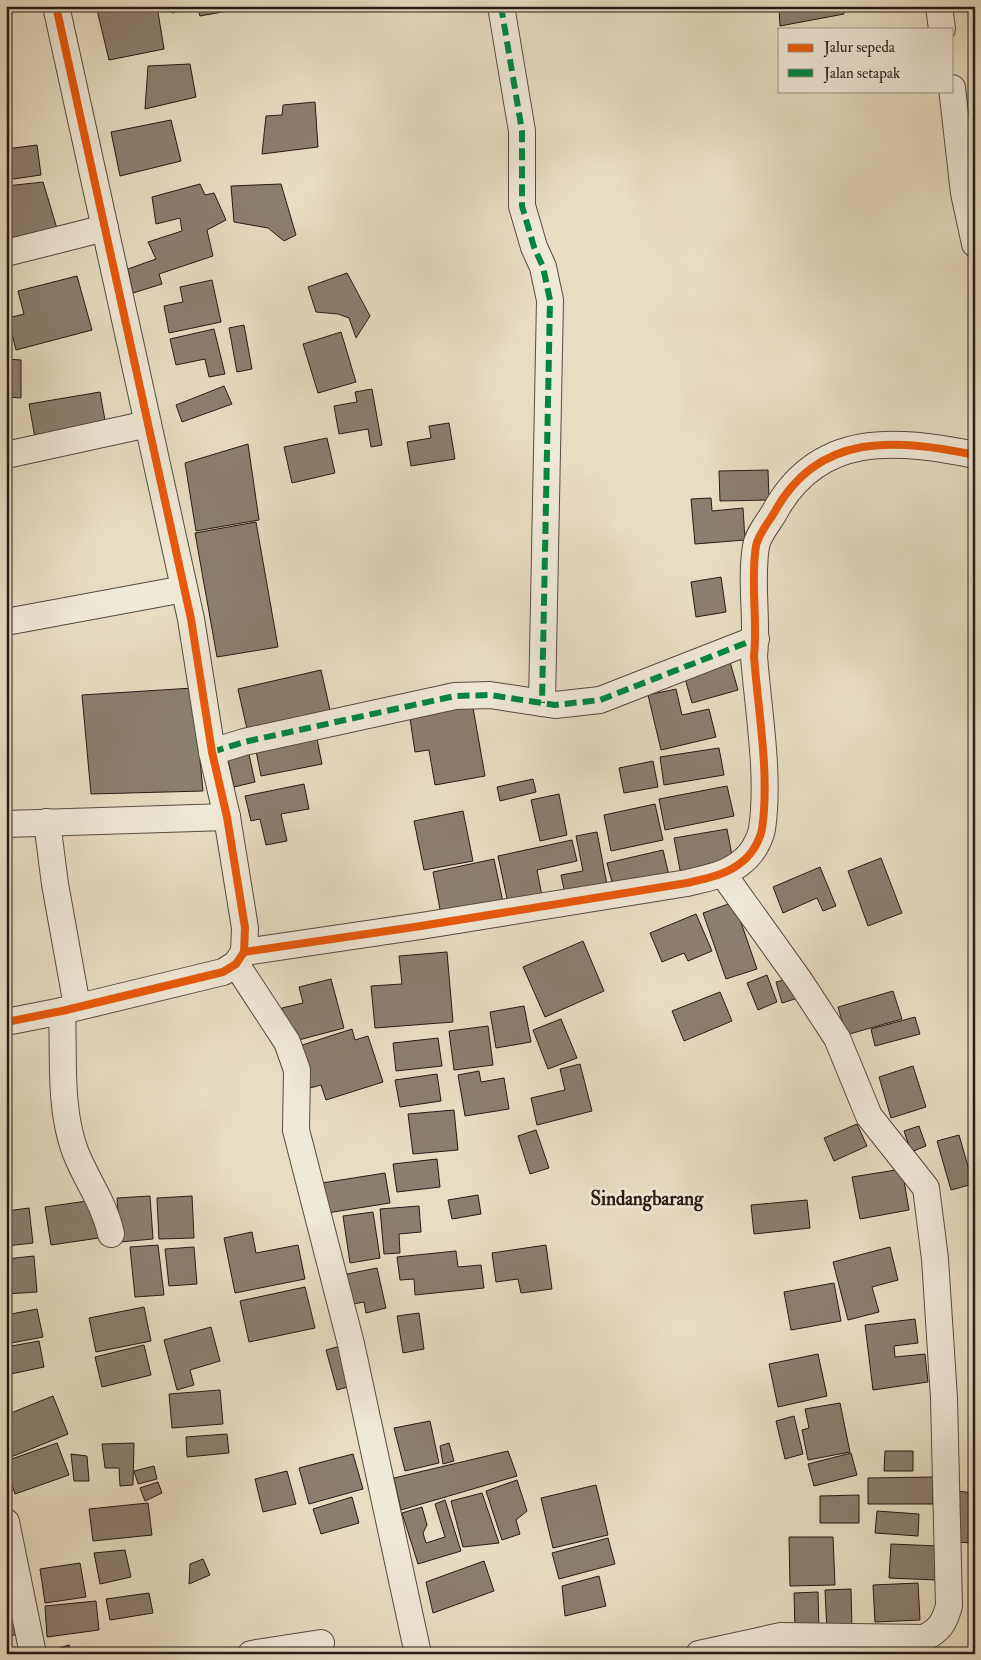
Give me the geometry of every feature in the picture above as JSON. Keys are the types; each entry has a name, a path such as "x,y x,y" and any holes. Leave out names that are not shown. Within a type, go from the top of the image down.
{"street":[{"path":"56,6 184,589 212,752 227,817 245,928 240,958 287,1042 297,1070 296,1130 351,1344 418,1654"},
{"path":"501,6 522,131 522,206 534,247 544,266 550,300 542,703"},
{"path":"938,6 942,28"},
{"path":"953,92 969,192 975,244"},
{"path":"6,253 105,228"},
{"path":"6,455 148,424"},
{"path":"6,1022 223,972 240,958 421,926 687,883 723,874 744,861 754,850 762,830 764,771 754,656 756,638 752,594 756,544 781,499 799,478 819,461 844,450 879,444 975,455"},
{"path":"6,622 184,589"},
{"path":"212,752 244,742 455,696 490,695 555,705 600,700 756,638"},
{"path":"6,824 227,817"},
{"path":"47,822 70,1008 65,1099 69,1129 75,1151 107,1213 111,1234"},
{"path":"699,1654 781,1636 924,1638 936,1632 944,1623 949,1606 944,1398 934,1259 926,1188 869,1116 836,1038 799,980 723,874"},
{"path":"6,1522 33,1654"},
{"path":"252,1654 321,1643"}],"building":[{"path":"96,6 157,6 164,49 109,60"},
{"path":"172,6 239,6 239,9 200,16 197,7 172,13"},
{"path":"779,6 842,6 844,14 780,26"},
{"path":"190,64 196,97 145,109 148,66"},
{"path":"315,102 318,147 262,154 266,116 282,115 283,105"},
{"path":"171,120 181,161 120,176 111,132"},
{"path":"37,145 41,175 6,180 6,149"},
{"path":"43,182 58,232 6,243 6,186"},
{"path":"200,184 205,195 214,193 226,220 207,230 213,256 159,274 162,284 133,293 128,269 156,259 148,242 182,231 180,218 156,224 152,197"},
{"path":"281,184 296,235 284,241 268,228 234,222 231,186"},
{"path":"347,273 370,316 356,338 349,318 338,314 316,312 308,287"},
{"path":"77,276 92,330 16,350 8,318 24,314 18,291"},
{"path":"212,280 221,322 169,333 164,306 183,302 180,287"},
{"path":"244,325 252,369 237,372 229,328"},
{"path":"214,329 225,374 209,377 205,359 176,365 170,339"},
{"path":"341,332 356,382 318,393 303,344"},
{"path":"6,359 21,360 21,398 6,397"},
{"path":"224,386 232,404 182,422 176,405"},
{"path":"372,389 382,445 371,447 368,429 339,434 334,406 357,402 355,392"},
{"path":"100,392 106,426 35,438 29,404"},
{"path":"449,423 455,459 411,466 407,442 431,438 429,426"},
{"path":"327,438 335,473 292,483 284,447"},
{"path":"248,444 259,520 196,531 185,463"},
{"path":"768,470 769,500 720,501 719,471"},
{"path":"711,498 712,511 743,508 745,540 695,544 691,499"},
{"path":"256,522 278,647 217,657 195,533"},
{"path":"721,577 726,612 696,617 691,582"},
{"path":"730,662 738,690 692,703 684,675"},
{"path":"321,670 332,719 249,738 238,689"},
{"path":"193,688 203,791 91,794 82,695"},
{"path":"676,689 682,715 709,709 716,737 661,750 648,695"},
{"path":"472,702 485,776 435,785 429,750 415,752 409,712"},
{"path":"317,739 322,764 261,776 256,751"},
{"path":"719,748 724,775 664,785 660,757"},
{"path":"248,750 255,782 234,787 227,755"},
{"path":"653,761 658,787 624,793 619,768"},
{"path":"533,779 536,792 500,801 497,787"},
{"path":"304,784 309,809 281,814 287,841 266,845 260,819 251,821 245,796"},
{"path":"727,786 734,816 665,830 659,799"},
{"path":"559,794 567,835 540,841 531,800"},
{"path":"655,804 663,840 611,851 604,815"},
{"path":"463,811 473,861 424,870 414,821"},
{"path":"727,829 734,866 681,875 674,838"},
{"path":"597,832 608,890 566,899 561,875 583,871 576,836"},
{"path":"572,840 577,861 537,870 542,896 508,903 498,856"},
{"path":"663,850 670,880 612,882 607,863"},
{"path":"881,858 902,913 868,926 848,871"},
{"path":"494,859 504,907 442,920 433,872"},
{"path":"820,867 836,906 823,911 817,898 783,913 773,887"},
{"path":"734,902 757,969 726,979 703,913"},
{"path":"696,914 712,951 688,961 684,953 662,962 650,933"},
{"path":"583,941 604,991 545,1017 523,967"},
{"path":"447,952 453,1022 375,1028 371,986 402,984 399,956"},
{"path":"767,975 777,1002 758,1010 747,983"},
{"path":"792,978 798,998 782,1003 776,982"},
{"path":"331,979 344,1028 291,1042 282,1008 303,1003 299,987"},
{"path":"893,991 902,1019 846,1035 838,1007"},
{"path":"720,992 732,1021 684,1041 672,1011"},
{"path":"524,1006 531,1042 496,1048 490,1012"},
{"path":"915,1017 920,1034 875,1046 871,1029"},
{"path":"561,1019 577,1058 548,1069 533,1030"},
{"path":"488,1026 493,1065 454,1070 449,1031"},
{"path":"352,1029 355,1040 368,1036 383,1082 326,1100 321,1085 306,1089 293,1048"},
{"path":"438,1038 442,1066 396,1071 393,1043"},
{"path":"580,1064 592,1111 537,1125 531,1098 565,1090 560,1069"},
{"path":"913,1066 926,1107 891,1118 879,1077"},
{"path":"479,1071 481,1082 504,1078 509,1109 465,1116 458,1075"},
{"path":"437,1074 441,1101 400,1107 395,1080"},
{"path":"454,1110 458,1150 413,1154 408,1114"},
{"path":"857,1124 867,1146 834,1161 824,1138"},
{"path":"919,1126 926,1146 911,1152 904,1131"},
{"path":"536,1130 549,1168 530,1174 518,1136"},
{"path":"959,1135 973,1184 951,1190 937,1141"},
{"path":"437,1159 440,1187 397,1192 393,1164"},
{"path":"902,1169 909,1210 860,1219 852,1177"},
{"path":"385,1173 390,1203 327,1213 322,1183"},
{"path":"478,1195 481,1214 452,1219 448,1200"},
{"path":"150,1196 153,1239 120,1242 117,1198"},
{"path":"192,1196 194,1238 159,1239 157,1198"},
{"path":"94,1200 99,1238 51,1245 45,1207"},
{"path":"807,1200 810,1228 754,1234 751,1205"},
{"path":"419,1206 421,1232 399,1234 400,1253 384,1254 380,1209"},
{"path":"29,1208 33,1243 6,1246 6,1211"},
{"path":"373,1212 380,1258 350,1263 343,1216"},
{"path":"252,1232 256,1253 298,1245 305,1279 235,1293 224,1238"},
{"path":"158,1245 164,1295 135,1297 130,1247"},
{"path":"546,1245 552,1289 521,1293 518,1279 496,1282 492,1253"},
{"path":"194,1247 197,1284 169,1286 165,1249"},
{"path":"890,1247 898,1280 872,1287 879,1312 848,1320 833,1262"},
{"path":"456,1251 458,1267 481,1265 484,1288 415,1295 414,1279 400,1280 397,1257"},
{"path":"34,1256 37,1292 6,1294 6,1259"},
{"path":"377,1268 386,1308 366,1313 364,1302 343,1306 337,1276"},
{"path":"834,1283 841,1321 791,1330 784,1292"},
{"path":"305,1287 315,1328 249,1342 240,1301"},
{"path":"144,1307 151,1341 96,1352 89,1318"},
{"path":"37,1309 43,1337 6,1344 6,1315"},
{"path":"419,1313 424,1349 403,1353 397,1316"},
{"path":"915,1319 918,1343 894,1346 895,1357 925,1354 928,1382 873,1390 865,1325"},
{"path":"211,1327 220,1361 190,1370 194,1385 177,1390 164,1340"},
{"path":"39,1341 44,1367 6,1375 6,1347"},
{"path":"144,1345 151,1375 102,1387 95,1357"},
{"path":"344,1345 355,1385 337,1390 326,1350"},
{"path":"818,1354 827,1396 778,1407 769,1364"},
{"path":"220,1390 223,1424 172,1428 169,1394"},
{"path":"53,1396 68,1434 6,1459 6,1415"},
{"path":"840,1403 850,1452 808,1460 802,1430 809,1428 805,1409"},
{"path":"794,1416 803,1454 785,1459 776,1421"},
{"path":"430,1421 439,1463 405,1471 394,1428"},
{"path":"227,1434 229,1453 187,1457 186,1437"},
{"path":"57,1443 69,1475 15,1494 6,1469 6,1461"},
{"path":"134,1443 133,1485 120,1486 119,1468 105,1468 102,1444"},
{"path":"449,1443 454,1461 443,1464 440,1446"},
{"path":"508,1451 517,1476 401,1510 394,1478"},
{"path":"885,1451 913,1451 913,1471 884,1471"},
{"path":"851,1453 857,1475 814,1486 808,1464"},
{"path":"71,1454 87,1456 89,1481 74,1481"},
{"path":"353,1454 363,1489 309,1504 299,1468"},
{"path":"154,1466 157,1479 138,1484 134,1471"},
{"path":"287,1471 296,1504 263,1512 255,1479"},
{"path":"933,1477 933,1504 868,1504 868,1478"},
{"path":"517,1480 527,1511 516,1520 520,1534 502,1540 486,1491"},
{"path":"158,1482 162,1493 145,1501 140,1488"},
{"path":"596,1485 608,1535 553,1548 541,1498"},
{"path":"956,1491 975,1493 975,1543 952,1542"},
{"path":"482,1493 499,1543 463,1547 451,1501"},
{"path":"859,1495 859,1523 820,1523 820,1496"},
{"path":"352,1497 359,1523 321,1534 313,1509"},
{"path":"445,1500 461,1551 418,1564 402,1513 422,1507 427,1525 423,1533 426,1543 445,1537 435,1504"},
{"path":"148,1503 152,1535 93,1541 89,1509"},
{"path":"877,1511 919,1514 918,1536 875,1533"},
{"path":"789,1537 833,1537 835,1585 790,1586"},
{"path":"608,1538 615,1564 559,1579 552,1553"},
{"path":"891,1544 938,1546 937,1580 889,1578"},
{"path":"125,1550 131,1577 100,1584 94,1553"},
{"path":"203,1559 210,1575 189,1584 190,1564"},
{"path":"484,1561 494,1591 433,1613 426,1582"},
{"path":"80,1563 86,1597 45,1603 40,1569"},
{"path":"599,1576 606,1606 565,1616 562,1586"},
{"path":"918,1583 920,1620 875,1622 873,1585"},
{"path":"851,1589 852,1631 827,1632 825,1590"},
{"path":"818,1592 819,1630 795,1630 794,1593"},
{"path":"149,1593 153,1613 110,1620 106,1599"},
{"path":"12,1599 22,1633 6,1637 6,1600"},
{"path":"96,1601 99,1630 47,1637 45,1606"},
{"path":"69,1645 72,1654 43,1654 43,1653"}],"marked path":[{"path":"501,6 522,131 522,206 534,247 543,267 550,300 542,703"},
{"path":"212,752 244,742 455,696 490,695 555,705 600,700 756,639"}],"cycle path":[{"path":"6,1022 62,1011 223,972 236,964 244,952 245,928 227,817 212,752 191,619 56,6"},
{"path":"244,952 421,926 687,883 716,875 737,866 749,855 757,842 762,829 764,808 764,765 754,656 754,560 757,542 761,533 792,486 813,467 836,454 861,447 888,445 916,446 975,455"}],"district":[{"name":"Sindangbarang","path":"647,1198"}]}
